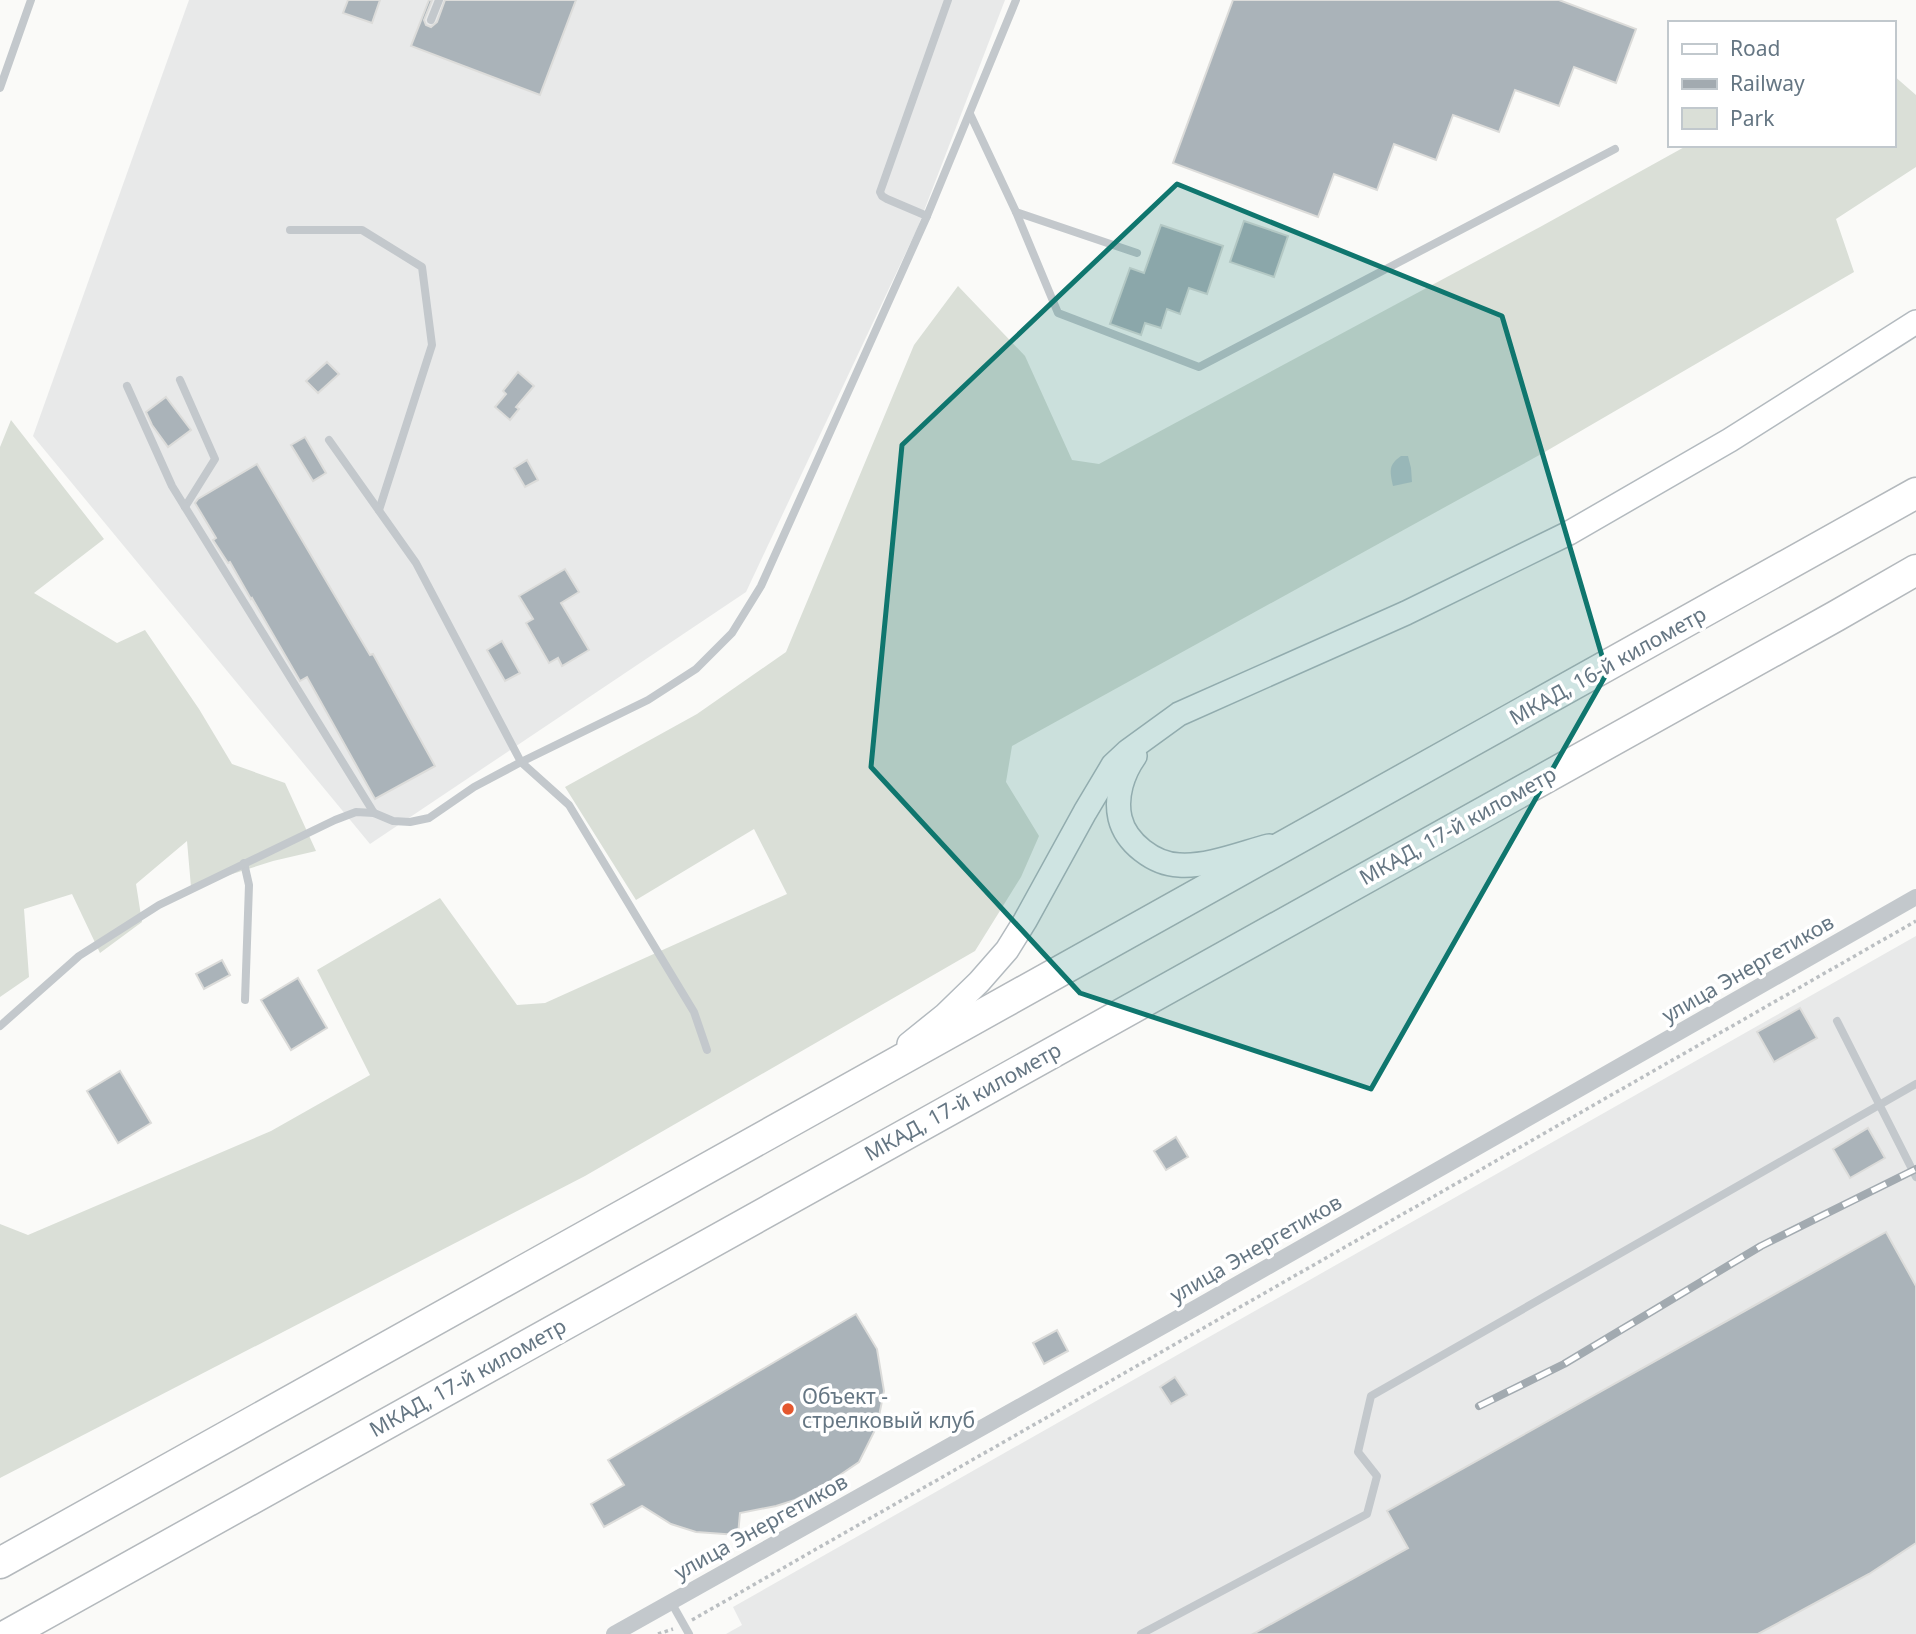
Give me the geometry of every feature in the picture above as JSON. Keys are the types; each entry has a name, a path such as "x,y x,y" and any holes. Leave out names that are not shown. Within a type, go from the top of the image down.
{"highway":[{"name":"МКАД, 16-й километр","path":"1300,838 1916,493"},
{"name":"МКАД, 17-й километр","path":"9,1634 1916,569"},
{"path":"0,1563 1300,838"}],"main road":[{"path":"866,1080 945,1015 1007,950 1113,765 1128,751 1178,715 1406,613 1569,533 1730,440 1916,322"},
{"path":"1149,736 1130,763 1121,782 1119,801 1120,818 1131,840 1145,853 1162,863 1197,865 1300,838"}],"street":[{"name":"улица Энергетиков","path":"614,1634 1199,1306 1916,897"}],"lane":[{"path":"0,88 31,0"},
{"path":"431,20 439,0"},
{"path":"927,216 887,199 880,192 948,0"},
{"path":"0,1026 79,956 159,905 356,812 374,813 393,821 410,822 429,818 474,787 648,700 696,669 732,633 761,586 927,216 1016,0"},
{"path":"970,114 1016,212 1058,313 1199,367 1615,149"},
{"path":"1016,212 1137,253"},
{"path":"290,230 362,230 422,267 432,345 379,510"},
{"path":"180,380 215,460 185,507"},
{"path":"127,386 172,486 374,813"},
{"path":"329,440 416,563 522,762 569,804 694,1012 707,1050"},
{"path":"244,863 249,885 245,1000"},
{"path":"1837,1021 1916,1177"},
{"path":"1141,1634 1367,1514 1377,1476 1358,1452 1371,1396 1916,1084"},
{"path":"671,1602 689,1634"}],"path":[{"path":"658,1634 684,1625 1916,921"}],"highlighted area":[{"path":"1177,184 1502,316 1607,673 1371,1089 1080,993 871,767 902,445"}],"shaded area":[{"path":"189,0 1005,0 917,229 746,592 370,844 33,436"},
{"path":"1401,456 1408,456 1412,482 1393,486 1391,469"},
{"path":"1916,936 1916,1634 726,1634 742,1625 733,1607"}],"green space":[{"path":"1895,77 1916,95 1916,167 1836,219 1854,272 1543,453 1012,746 1006,782 1039,836 1021,877 975,951 585,1176 0,1478 0,1224 28,1235 271,1131 370,1075 317,970 440,898 517,1005 545,1003 787,894 754,829 636,900 565,787 697,714 786,652 914,345 958,286 1025,356 1072,460 1099,464 1684,147 1895,147"},
{"path":"11,420 104,539 34,593 117,643 145,630 199,709 232,764 285,783 316,851 273,861 191,887 187,841 136,884 142,922 100,953 72,894 24,909 29,977 0,997 0,447"}],"building":[{"path":"348,0 380,0 372,23 343,13"},
{"path":"429,0 432,0 424,20 426,25 431,27 437,22 445,0 576,0 540,95 411,46"},
{"path":"1233,0 1559,0 1636,29 1616,83 1574,67 1559,106 1515,90 1499,132 1453,115 1436,160 1394,144 1377,190 1334,174 1318,217 1173,163"},
{"path":"1244,221 1288,236 1274,277 1230,262"},
{"path":"1161,225 1223,246 1207,294 1189,288 1180,314 1167,309 1161,328 1145,323 1141,335 1110,324 1130,268 1144,273"},
{"path":"327,362 339,374 318,393 306,381"},
{"path":"518,372 534,386 516,407 519,409 510,420 495,407 506,394 503,391"},
{"path":"166,397 191,430 168,447 146,412"},
{"path":"305,437 326,473 313,481 291,445"},
{"path":"527,460 538,480 525,487 514,468"},
{"path":"257,464 370,655 373,654 435,766 375,799 307,677 300,681 230,562 228,563 213,540 216,538 195,503"},
{"path":"565,569 579,592 561,603 589,650 562,666 558,658 549,663 526,623 533,619 519,596"},
{"path":"502,641 520,673 505,681 487,650"},
{"path":"222,960 230,975 204,989 196,974"},
{"path":"298,978 327,1028 291,1050 261,1000"},
{"path":"1800,1008 1817,1038 1774,1062 1757,1032"},
{"path":"120,1071 151,1123 118,1143 87,1091"},
{"path":"1868,1128 1885,1158 1850,1178 1833,1149"},
{"path":"1176,1137 1188,1157 1166,1170 1154,1151"},
{"path":"1886,1232 1916,1286 1916,1543 1869,1574 1758,1634 1253,1634 1408,1548 1387,1511"},
{"name":"Объект - стрелковый клуб","path":"856,1314 877,1349 884,1391 877,1426 859,1462 795,1500 740,1513 738,1535 696,1532 671,1524 642,1506 604,1527 591,1504 624,1485 608,1460"},
{"path":"1057,1330 1068,1351 1044,1364 1033,1343"},
{"path":"1175,1377 1187,1395 1171,1404 1160,1387"}],"railway":[{"path":"1479,1406 1564,1364 1761,1246 1916,1169"}],"place":[{"name":"Объект - стрелковый клуб","path":"788,1409"}]}
